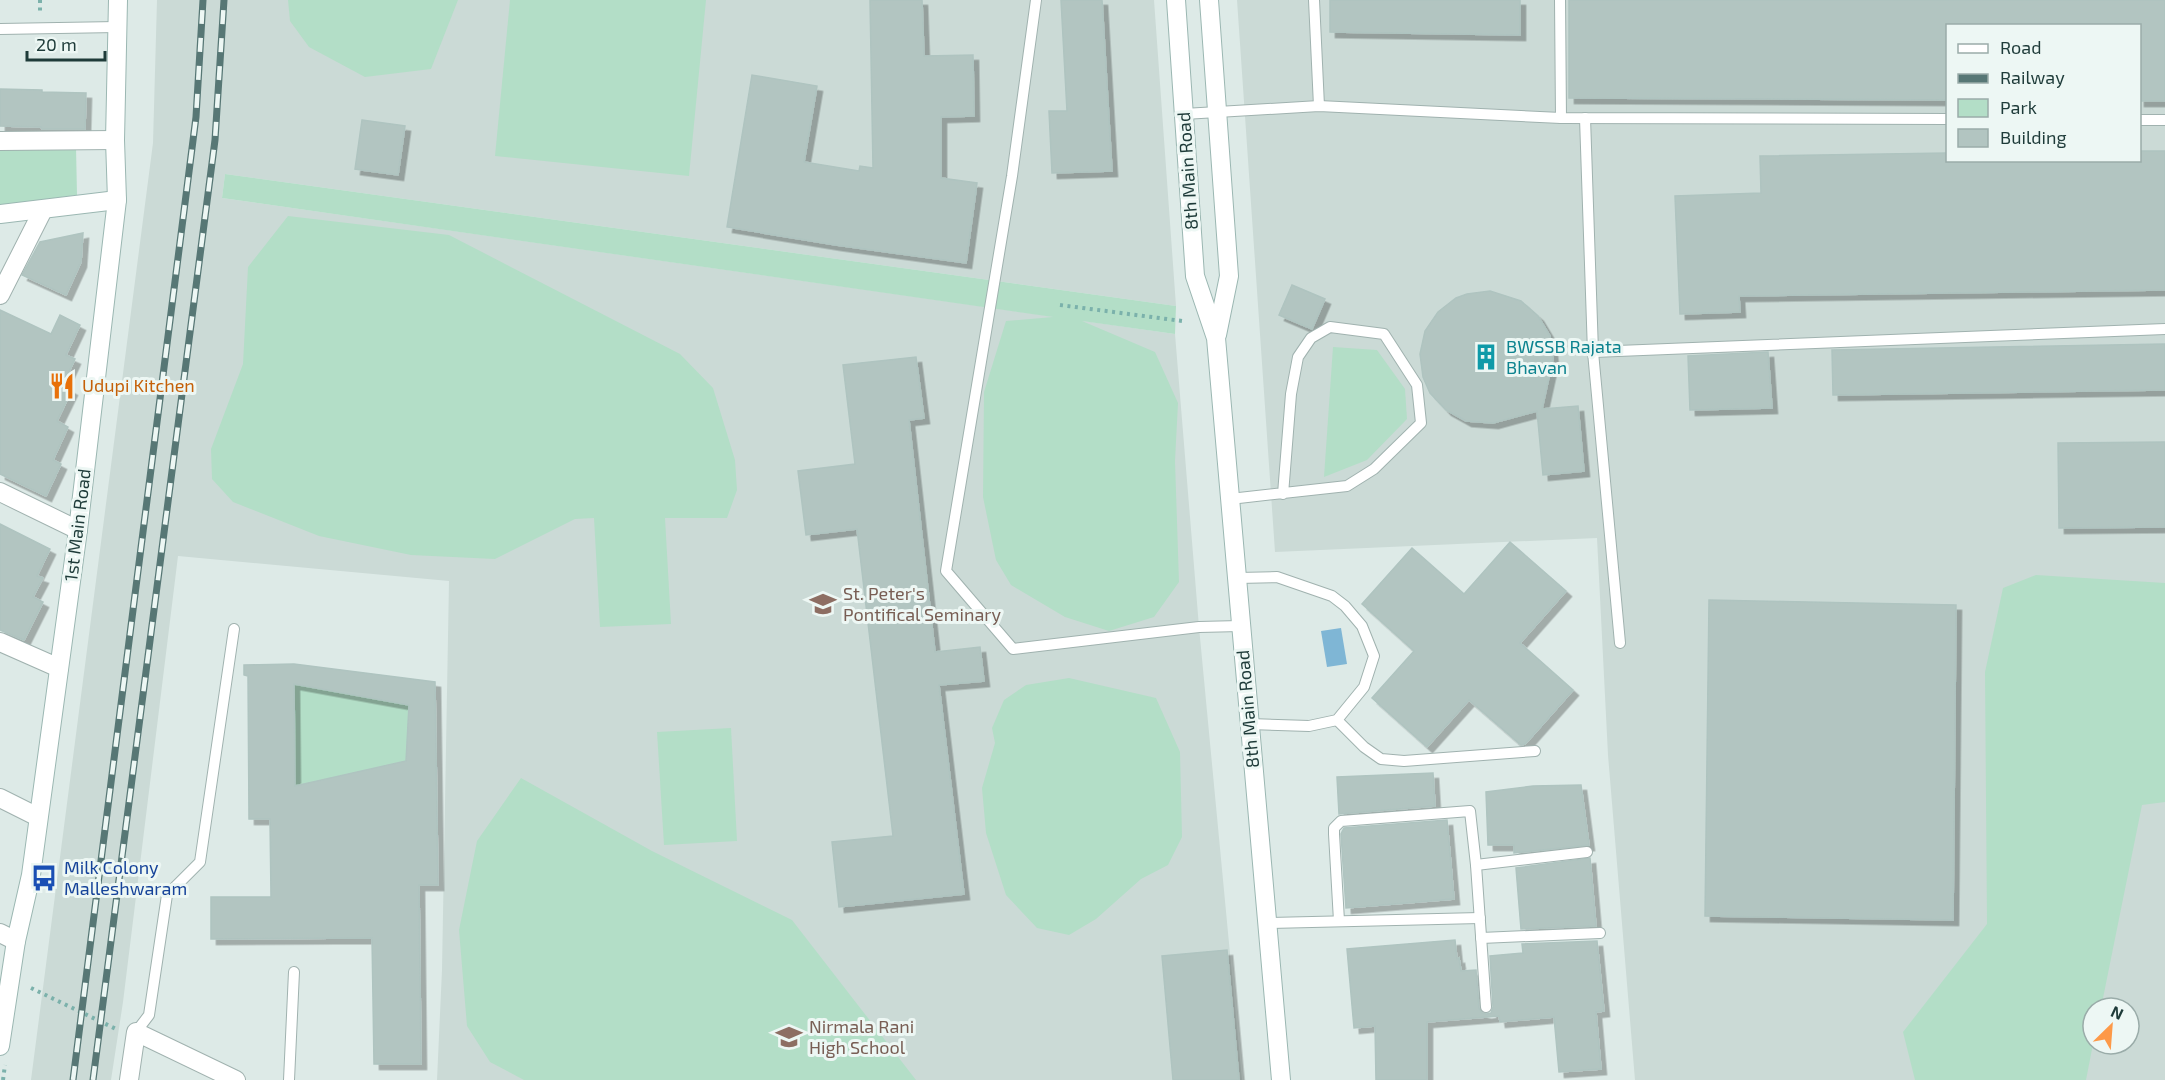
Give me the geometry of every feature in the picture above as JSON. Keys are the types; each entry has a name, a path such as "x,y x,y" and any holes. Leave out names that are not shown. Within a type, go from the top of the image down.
{"main road":[{"name":"1st Main Road","path":"0,1046 11,978 8,937 31,875 78,530 117,200 115,140 118,0"},
{"name":"8th Main Road","path":"1176,0 1195,276 1216,338 1281,1080"},
{"name":"8th Main Road","path":"1209,0 1229,276 1216,338"},
{"path":"0,141 115,140"},
{"path":"0,214 117,200"},
{"path":"0,296 43,210"},
{"path":"0,492 78,530"},
{"path":"0,642 59,668"},
{"path":"0,798 38,817"},
{"path":"129,1080 135,1036 236,1080"}],"lane":[{"path":"1036,0 1012,176 946,571 1013,649 1198,627 1240,626"},
{"path":"1314,0 1319,106"},
{"path":"1560,0 1561,118"},
{"path":"0,28 117,27"},
{"path":"1184,114 1319,106 1561,118 1946,119"},
{"path":"1585,118 1593,352 1620,643"},
{"path":"2141,120 2165,120"},
{"path":"1230,499 1283,494 1347,486 1374,468 1421,423 1417,385 1384,334 1330,327 1311,338 1298,357 1291,394 1283,494"},
{"path":"1593,352 2165,329"},
{"path":"1238,578 1276,577 1332,596 1345,606 1362,626 1374,656 1364,687 1337,720 1309,726 1250,724"},
{"path":"135,1036 149,1015 167,894 200,862 234,629"},
{"path":"1337,720 1364,747 1381,759 1404,761 1535,752"},
{"path":"1339,921 1334,828 1341,821 1470,811 1486,1007"},
{"path":"1476,865 1587,852"},
{"path":"1267,923 1480,918"},
{"path":"1481,938 1600,933"},
{"path":"289,1080 294,972"}],"path":[{"path":"1060,305 1182,321"},
{"path":"11,978 135,1036"}],"shaded area":[{"name":"St. Peter's Pontifical Seminary","path":"157,0 1154,0 1176,306 225,174 222,198 1175,334 1199,627 1242,1080 437,1080 442,970 449,581 178,556 123,1002 111,1080 31,1080 153,143"},
{"path":"1237,0 2165,0 2165,1080 1635,1080 1608,755 1597,538 1275,552"}],"green space":[{"path":"288,0 458,0 431,69 365,77 309,47 290,21"},
{"path":"510,0 706,0 689,176 495,156"},
{"path":"76,147 77,195 0,205 0,148"},
{"path":"225,174 1176,306 1175,334 1082,321 1155,352 1178,403 1175,461 1179,582 1154,617 1109,631 1065,617 1011,585 996,560 983,497 984,392 1006,321 1053,317 222,198"},
{"path":"288,216 449,235 680,354 713,388 735,460 737,490 727,518 665,518 671,624 600,627 594,518 575,519 495,559 411,555 319,536 233,502 212,479 211,449 243,364 248,267"},
{"path":"1333,347 1377,350 1405,389 1407,419 1367,460 1324,477"},
{"path":"2036,575 2165,583 2165,802 2142,805 2103,996 2081,996 2081,1056 2091,1056 2086,1080 1915,1080 1903,1032 1987,924 1985,672 2003,588"},
{"path":"1069,678 1156,698 1180,752 1182,837 1168,865 1141,879 1096,919 1069,935 1037,928 1006,895 986,833 982,788 995,743 992,728 1004,700 1026,685"},
{"path":"294,684 409,705 406,761 295,786"},
{"path":"731,728 737,841 664,845 657,732"},
{"path":"521,778 652,851 792,920 916,1080 524,1080 490,1062 467,1026 459,930 477,841"}],"water":[{"path":"1341,628 1347,664 1327,667 1321,631"}],"building":[{"path":"870,0 922,0 924,56 973,55 974,116 941,117 941,178 977,183 966,263 727,227 752,75 817,86 804,162 859,171 860,166 873,168"},
{"path":"1061,0 1102,0 1112,171 1052,173 1049,111 1067,111"},
{"path":"1330,0 1520,0 1520,35 1330,32"},
{"path":"1569,0 2165,0 2165,101 2141,101 2141,24 1946,24 1946,100 1569,98"},
{"path":"0,89 86,93 85,129 0,126"},
{"path":"362,120 405,126 398,175 355,169"},
{"path":"2141,151 2165,151 2165,290 1739,296 1740,312 1680,314 1675,196 1761,193 1760,156 1946,153 1946,162 2141,162"},
{"path":"83,233 81,262 66,295 22,275 40,242"},
{"path":"1292,285 1325,299 1312,329 1279,315"},
{"name":"BWSSB Rajata Bhavan","path":"1490,291 1521,301 1538,316 1550,336 1553,359 1542,409 1578,406 1584,471 1543,475 1537,411 1493,423 1466,421 1446,410 1430,393 1423,377 1420,354 1425,331 1438,312 1456,298"},
{"path":"0,310 51,334 60,315 80,325 66,355 75,359 63,385 72,390 57,421 68,427 53,460 61,464 46,496 0,474"},
{"path":"2165,344 2165,390 1833,395 1832,350"},
{"path":"1768,352 1772,408 1690,410 1688,356"},
{"path":"916,357 924,418 909,420 935,652 980,647 984,681 939,685 964,894 839,907 832,842 893,836 857,529 806,535 798,471 855,464 843,365"},
{"path":"2165,442 2165,527 2059,528 2058,443"},
{"path":"0,524 50,549 37,576 43,578 33,597 43,602 24,640 0,630"},
{"path":"1510,542 1566,591 1520,643 1573,690 1525,744 1521,745 1469,700 1427,747 1372,698 1414,651 1362,604 1412,548 1464,594"},
{"path":"1709,600 1956,605 1953,920 1705,916"},
{"path":"294,664 435,682 438,885 419,885 421,1064 374,1064 372,938 211,939 211,897 271,897 270,819 249,819 248,676 244,675 244,665","holes":["294,684 409,705 406,761 295,786"]},
{"path":"1433,773 1435,806 1339,814 1337,777"},
{"path":"1581,785 1589,845 1514,853 1514,845 1488,845 1486,792 1533,786"},
{"path":"1447,820 1454,899 1346,908 1341,834 1344,828"},
{"path":"1590,858 1596,926 1521,929 1516,868"},
{"path":"1455,940 1461,971 1476,970 1479,1008 1482,1013 1486,1014 1491,1013 1493,1007 1490,956 1523,953 1522,944 1597,941 1604,1011 1596,1012 1601,1069 1559,1072 1554,1017 1500,1022 1499,1016 1427,1022 1427,1080 1376,1080 1375,1026 1354,1028 1347,949"},
{"path":"1227,950 1239,1080 1173,1080 1162,956"}],"railway":[{"path":"73,1080 196,117 203,0"},
{"path":"93,1080 215,140 224,0"}],"place":[{"name":"BWSSB Rajata Bhavan","path":"1486,357"},
{"name":"Udupi Kitchen","path":"62,386"},
{"name":"St. Peter's Pontifical Seminary","path":"823,604"},
{"name":"Milk Colony Malleshwaram","path":"44,878"},
{"name":"Nirmala Rani High School","path":"789,1037"}]}
